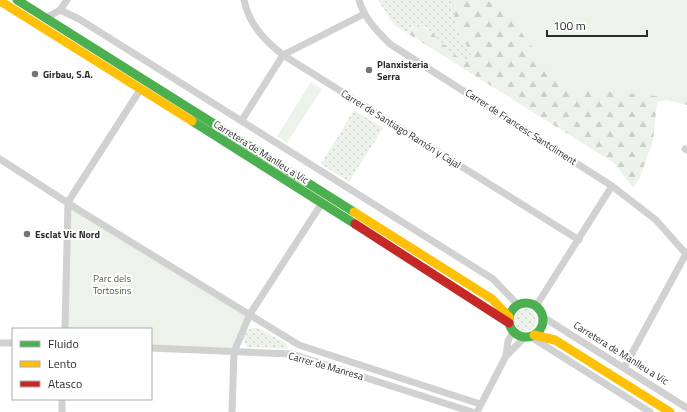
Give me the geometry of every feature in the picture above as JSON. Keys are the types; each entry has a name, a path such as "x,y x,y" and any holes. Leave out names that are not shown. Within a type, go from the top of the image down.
{"street":[{"name":"Carretera de Manlleu a Vic","path":"17,0 497,302 517,305"},
{"path":"46,18 60,10 67,0"},
{"name":"Carrer de Santiago Ramón y Cajal","path":"244,0 252,23 265,41 283,54 579,240"},
{"name":"Carrer de Francesc Santcliment","path":"360,0 364,14 376,30 390,44 612,186 656,220 687,253"},
{"name":"Carretera de Manlleu a Vic","path":"0,1 322,203 510,324"},
{"name":"Carretera de Manlleu a Vic","path":"60,10 79,19 242,120 493,279 517,305"},
{"path":"242,120 283,54 364,14"},
{"path":"65,328 68,202 140,90"},
{"path":"0,159 299,345 480,404"},
{"path":"536,306 612,186"},
{"path":"232,412 234,352 250,314 322,203"},
{"path":"624,368 687,253"},
{"name":"Carretera de Manlleu a Vic","path":"497,302 510,324"},
{"path":"477,412 506,356 510,324 517,305 527,303 536,306 555,340"},
{"path":"506,356 530,336 540,330 543,320"},
{"name":"Carretera de Manlleu a Vic","path":"543,320 624,368 687,408"},
{"path":"510,324 518,336 530,336 555,340 670,412"},
{"path":"530,336 650,412"},
{"path":"0,343 12,343"},
{"name":"Carrer de Manresa","path":"152,348 292,354 472,412"},
{"path":"62,400 62,412"}],"green space":[{"path":"378,0 455,0 455,21 463,41 472,52 470,62 457,58 425,27 411,27 407,33 394,25"},
{"path":"455,0 669,0 687,25 687,105 667,100 657,102 653,141 640,177 633,188 614,163 407,33 414,27 421,27 429,31 453,54 470,62 472,52 463,41 455,22"},
{"path":"497,0 687,0 687,99 562,87"},
{"path":"311,82 322,89 287,143 277,136"},
{"path":"354,110 383,128 349,182 321,164"},
{"name":"Parc dels Tortosins","path":"68,202 250,314 234,352 152,348 152,328 65,328"},
{"path":"525,309 533,312 536,320 533,328 525,331 517,328 514,320 517,312"},
{"path":"252,328 258,328 287,344 288,349 247,347 243,339 247,331"}],"traffic: fast":[{"path":"17,0 354,212"},
{"path":"192,121 355,224"},
{"path":"523,303 529,303 533,304 540,310 543,320 542,327 536,334 529,337 523,337 519,336 512,330 509,323 509,317 510,313 516,306 523,303"}],"traffic: slow":[{"path":"0,1 192,121"},
{"path":"354,212 492,299 509,317"},
{"path":"534,335 555,340 670,412"}],"traffic: jam":[{"path":"355,224 509,323"}],"place":[{"name":"Planxisteria Serra","path":"369,70"},
{"name":"Girbau, S.A.","path":"35,74"},
{"name":"Esclat Vic Nord","path":"27,234"}]}
